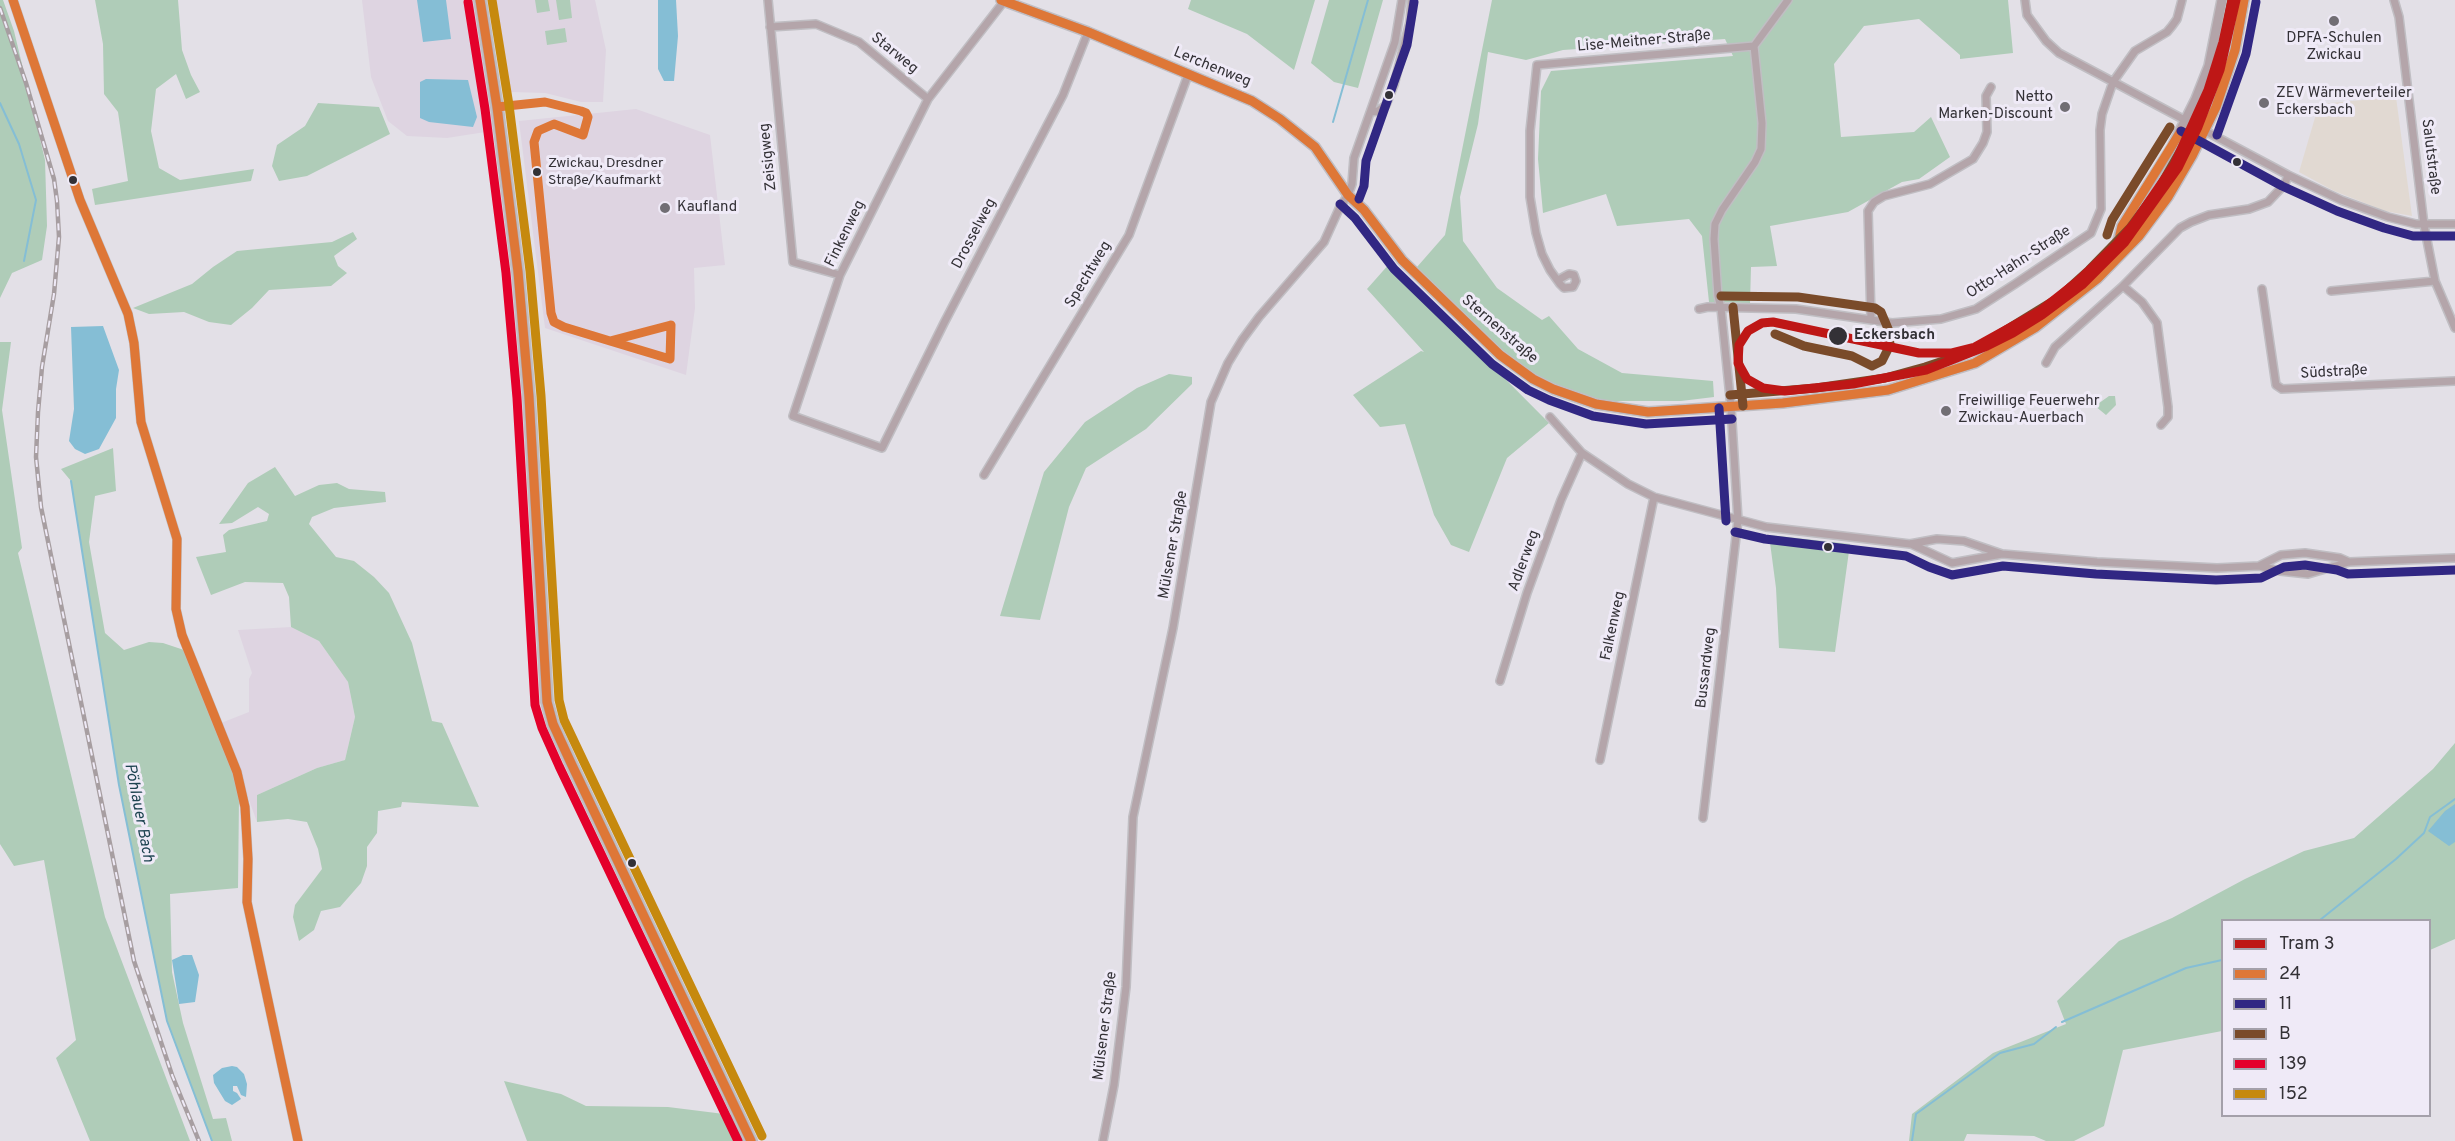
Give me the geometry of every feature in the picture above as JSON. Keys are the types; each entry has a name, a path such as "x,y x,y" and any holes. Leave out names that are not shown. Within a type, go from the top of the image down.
{"main road":[{"path":"480,0 497,107 518,272 530,408 547,702 553,724 570,761 751,1141"}],"street":[{"path":"13,0 80,200 128,314 134,343 141,422 177,539 176,609 182,635 237,772 245,807 248,859 247,903 298,1141"},
{"name":"Zeisigweg","path":"768,0 793,262 840,275"},
{"name":"Mülsener Straße","path":"1103,1141 1114,1085 1126,987 1133,818 1173,628 1211,402 1223,373 1242,340 1258,317 1324,243 1348,195 1352,184 1354,158 1395,42 1402,0"},
{"path":"1371,112 1378,111 1386,105 1394,85 1410,22 1412,0"},
{"path":"1754,46 1788,0"},
{"path":"2025,0 2027,15 2046,41 2059,53 2288,175 2341,200 2388,217 2424,225 2455,224"},
{"name":"Otto-Hahn-Straße","path":"1699,309 1708,307 1796,309 1892,323 1941,320 1976,309 2091,232 2101,210 2100,130 2102,114 2113,82 2135,51 2167,32 2177,19 2182,0"},
{"name":"Sternenstraße","path":"2097,279 2111,257 2122,226 2187,120 2209,66 2222,0"},
{"name":"Sternenstraße","path":"1402,260 1500,355 1533,379 1596,404 1648,412 1817,400 1888,390 1974,363 2036,327 2097,279 2139,236 2168,197 2206,130 2235,50 2244,0"},
{"name":"Salutstraße","path":"2394,0 2399,18 2424,225 2435,281 2455,328"},
{"name":"Lerchenweg","path":"1003,1 1088,32 1252,101 1280,119 1315,147 1348,195 1364,210 1402,260"},
{"name":"Finkenweg","path":"882,448 793,416 840,275 928,99 1003,1"},
{"name":"Starweg","path":"770,27 816,24 859,42 928,99"},
{"name":"Drosselweg","path":"882,448 1062,95 1088,32"},
{"name":"Lise-Meitner-Straße","path":"1558,280 1542,254 1530,197 1530,131 1537,65 1754,46"},
{"name":"Bussardweg","path":"1703,818 1738,520 1731,407 1714,239 1715,224 1722,210 1755,162 1761,149 1762,123 1754,46"},
{"name":"Spechtweg","path":"984,475 1129,235 1188,75"},
{"path":"1872,319 1868,211 1874,202 1884,196 1930,184 1973,159 1987,132 1986,96 1990,87"},
{"path":"2046,363 2055,347 2123,285 2180,228 2209,215 2249,209 2268,201 2285,184 2288,175"},
{"path":"2331,291 2435,281"},
{"path":"2123,285 2142,302 2157,322 2168,407 2168,417 2161,425"},
{"name":"Südstraße","path":"2262,289 2276,385 2282,389 2455,381"},
{"path":"1550,417 1582,453 1628,484 1654,497 1766,527 1911,544 1952,563 2002,554"},
{"name":"Adlerweg","path":"1500,681 1527,593 1561,500 1582,453"},
{"name":"Falkenweg","path":"1600,760 1654,497"},
{"path":"1911,544 1937,538 1964,541 2002,554 2097,562 2217,568 2259,566 2308,574 2349,562 2455,558"},
{"path":"2259,566 2281,555 2305,553 2340,558 2349,562"}],"shaded area":[{"path":"362,0 479,0 498,130 447,138 407,136 388,121 371,77"},
{"path":"496,0 595,0 606,50 603,102 581,102 545,93 511,92"},
{"path":"2396,97 2412,216 2385,211 2334,191 2299,172 2319,104"},
{"path":"636,109 710,135 725,265 694,268 695,308 686,375 545,328 519,121"},
{"path":"291,627 319,641 348,682 355,717 345,760 317,768 257,795 257,822 221,723 249,712 249,679 252,673 238,630"}],"green space":[{"path":"0,0 3,0 14,31 45,160 47,226 42,260 12,273 0,298"},
{"path":"95,0 178,0 182,50 200,92 186,99 176,74 156,89 151,131 159,168 180,180 254,169 251,181 95,205 92,189 128,181 118,112 104,94 103,44"},
{"path":"535,0 548,0 550,11 537,13"},
{"path":"556,0 570,0 572,18 559,20"},
{"path":"1191,0 1315,0 1294,70 1247,34 1188,9"},
{"path":"1329,0 1383,0 1358,88 1334,82 1311,63"},
{"path":"1492,0 2008,0 2013,53 1960,59 1960,55 1919,19 1864,26 1834,64 1841,137 1914,132 1931,117 1950,157 1919,179 1902,182 1848,212 1770,226 1777,266 1751,267 1750,303 1709,302 1702,236 1689,219 1617,226 1606,194 1543,213 1538,159 1541,91 1551,71 1733,56 1725,39 1563,50 1526,60 1488,52 1478,124 1460,197 1463,241 1497,288 1542,320 1549,316 1578,349 1622,373 1713,381 1714,397 1681,401 1598,400 1554,384 1532,373 1495,344 1417,267 1445,235"},
{"path":"565,28 567,42 547,45 545,31"},
{"path":"318,103 379,107 390,134 307,176 279,181 272,166 277,145 305,126"},
{"path":"353,232 357,239 334,256 338,266 347,273 331,286 269,290 231,325 209,322 184,312 149,314 133,308 192,284 237,251 332,242"},
{"path":"1390,263 1549,423 1507,458 1469,552 1451,545 1434,515 1405,424 1380,427 1353,395 1421,351 1424,352 1367,289"},
{"path":"0,342 11,342 2,410 22,548 18,553 105,917 190,1141 90,1141 56,1058 76,1040 44,860 14,866 0,844"},
{"path":"1169,374 1192,377 1192,384 1146,429 1086,468 1069,507 1040,620 1000,616 1044,472 1085,422 1137,388"},
{"path":"2109,396 2115,396 2116,405 2106,415 2095,406"},
{"path":"113,448 116,491 95,496 89,542 105,633 124,650 149,642 163,643 184,650 234,774 239,797 238,888 170,894 172,972 183,1023 213,1119 226,1118 232,1141 212,1141 167,1021 119,785 71,481 61,469"},
{"path":"275,467 295,496 319,485 337,483 349,489 385,492 386,502 334,508 312,517 309,524 336,557 354,561 389,593 412,643 432,721 442,723 479,807 402,802 401,807 378,811 377,833 367,847 367,866 361,883 340,907 321,911 314,930 299,941 293,917 295,905 322,869 318,849 307,822 288,819 257,822 257,795 317,768 345,760 355,717 348,682 319,641 291,627 289,597 283,583 245,582 211,595 196,557 226,552 223,535 229,530 267,521 269,514 258,507 232,523 219,524 248,483"},
{"path":"1769,535 1850,544 1835,652 1779,648 1776,588"},
{"path":"2455,743 2455,939 2431,950 2431,919 2221,919 2221,1031 2123,1050 2104,1126 2074,1141 2046,1141 2034,1136 1967,1134 1964,1141 1909,1141 1912,1114 1993,1053 2066,1024 2057,1001 2119,941 2172,918 2304,851 2354,838 2433,769"},
{"path":"504,1081 561,1094 586,1106 668,1107 732,1115 744,1141 527,1141"}],"water":[{"path":"417,0 446,0 451,39 423,42"},
{"path":"658,0 676,0 678,36 674,81 664,81 658,69"},
{"path":"426,79 468,80 477,117 473,127 429,122 420,118 420,82"},
{"path":"103,326 119,370 116,389 116,418 99,449 85,454 75,449 69,441 74,409 71,327"},
{"path":"2455,804 2455,842 2449,846 2428,831 2445,811"},
{"path":"183,955 192,955 199,975 195,1002 179,1004 172,960"},
{"path":"237,1067 244,1074 247,1084 246,1097 241,1095 237,1086 233,1086 233,1091 241,1099 232,1105 225,1101 214,1083 213,1075 222,1068"}],"waterway":[{"path":"1333,122 1368,0"},
{"name":"Pöhlauer Bach","path":"0,103 19,144 36,200 24,261"},
{"name":"Pöhlauer Bach","path":"71,481 119,785 167,1021 212,1141"},
{"path":"2321,919 2396,859 2424,833 2430,817 2455,799"},
{"path":"2062,1022 2186,968 2221,960"},
{"path":"1912,1141 1916,1114 2000,1053 2034,1044 2056,1027"}],"railway":[{"path":"0,8 26,83 54,179 57,201 59,237 54,294 42,367 38,412 36,457 41,507 134,961 172,1075 199,1141"}],"tram line":[{"name":"3","path":"2232,0 2223,42 2208,90 2174,165 2133,225 2117,244 2078,281 2040,311 1975,347 1951,353 1919,353 1773,322 1762,323 1748,331 1739,345 1738,363 1747,379 1763,388 1785,391 1853,384 1926,370 2013,333 2082,285 2125,242 2178,168 2198,127 2220,70 2236,0"}],"transit line":[{"name":"24","path":"13,0 80,200 128,314 134,343 141,422 177,539 176,609 182,635 237,772 245,807 248,859 247,902 298,1141"},
{"name":"24","path":"480,0 497,107 518,272 529,397 547,702 553,724 570,761 751,1141"},
{"name":"152","path":"492,0 509,105 530,271 541,396 559,700 564,720 762,1136"},
{"name":"24","path":"1001,0 1088,32 1252,101 1280,119 1315,147 1348,195 1364,210 1402,260 1500,355 1533,379 1553,389 1596,404 1648,412 1783,403 1888,390 1975,363 2036,327 2097,279 2139,236 2168,197 2192,156 2216,107 2235,50 2244,0"},
{"name":"B","path":"1730,395 1816,388 1885,378 1925,367 1970,352 2058,298 2130,228 2158,190 2205,102 2223,47 2232,0"},
{"name":"139","path":"468,2 485,109 506,273 517,398 535,705 542,728 559,766 738,1141"},
{"name":"11","path":"1359,199 1364,186 1366,161 1407,45 1414,2"},
{"name":"11","path":"2217,135 2246,54 2256,2"},
{"name":"24","path":"497,107 545,102 581,111 588,117 583,135"},
{"name":"24","path":"583,135 554,124 538,131 534,142 551,313 554,322 564,327 610,341"},
{"name":"B","path":"2107,235 2112,220 2170,127"},
{"name":"24","path":"2120,235 2122,226 2181,131"},
{"name":"11","path":"2181,131 2282,186 2337,211 2413,236 2455,236"},
{"name":"11","path":"1340,204 1355,218 1394,269 1492,364 1528,390 1593,416 1646,424 1732,419"},
{"name":"B","path":"1721,296 1798,297 1875,308 1881,312 1889,331 1890,345 1882,361 1872,366 1852,356 1804,346 1775,334"},
{"name":"B","path":"1733,307 1743,406"},
{"name":"24","path":"671,325 670,359 610,341 671,325"},
{"name":"11","path":"1719,408 1726,521"},
{"name":"11","path":"1735,532 1765,539 1906,556 1952,575 2003,566 2096,574 2216,580 2261,578 2284,567 2305,565 2348,574 2455,570"}],"place":[{"name":"DPFA-Schulen Zwickau","path":"2334,21"},
{"name":"ZEV Wärmeverteiler Eckersbach","path":"2264,103"},
{"name":"Netto Marken-Discount","path":"2065,107"},
{"name":"Zwickau, Dresdner Straße/Kaufmarkt","path":"537,172"},
{"name":"Kaufland","path":"665,208"},
{"name":"Eckersbach","path":"1838,336"},
{"name":"Freiwillige Feuerwehr Zwickau-Auerbach","path":"1946,411"}]}
